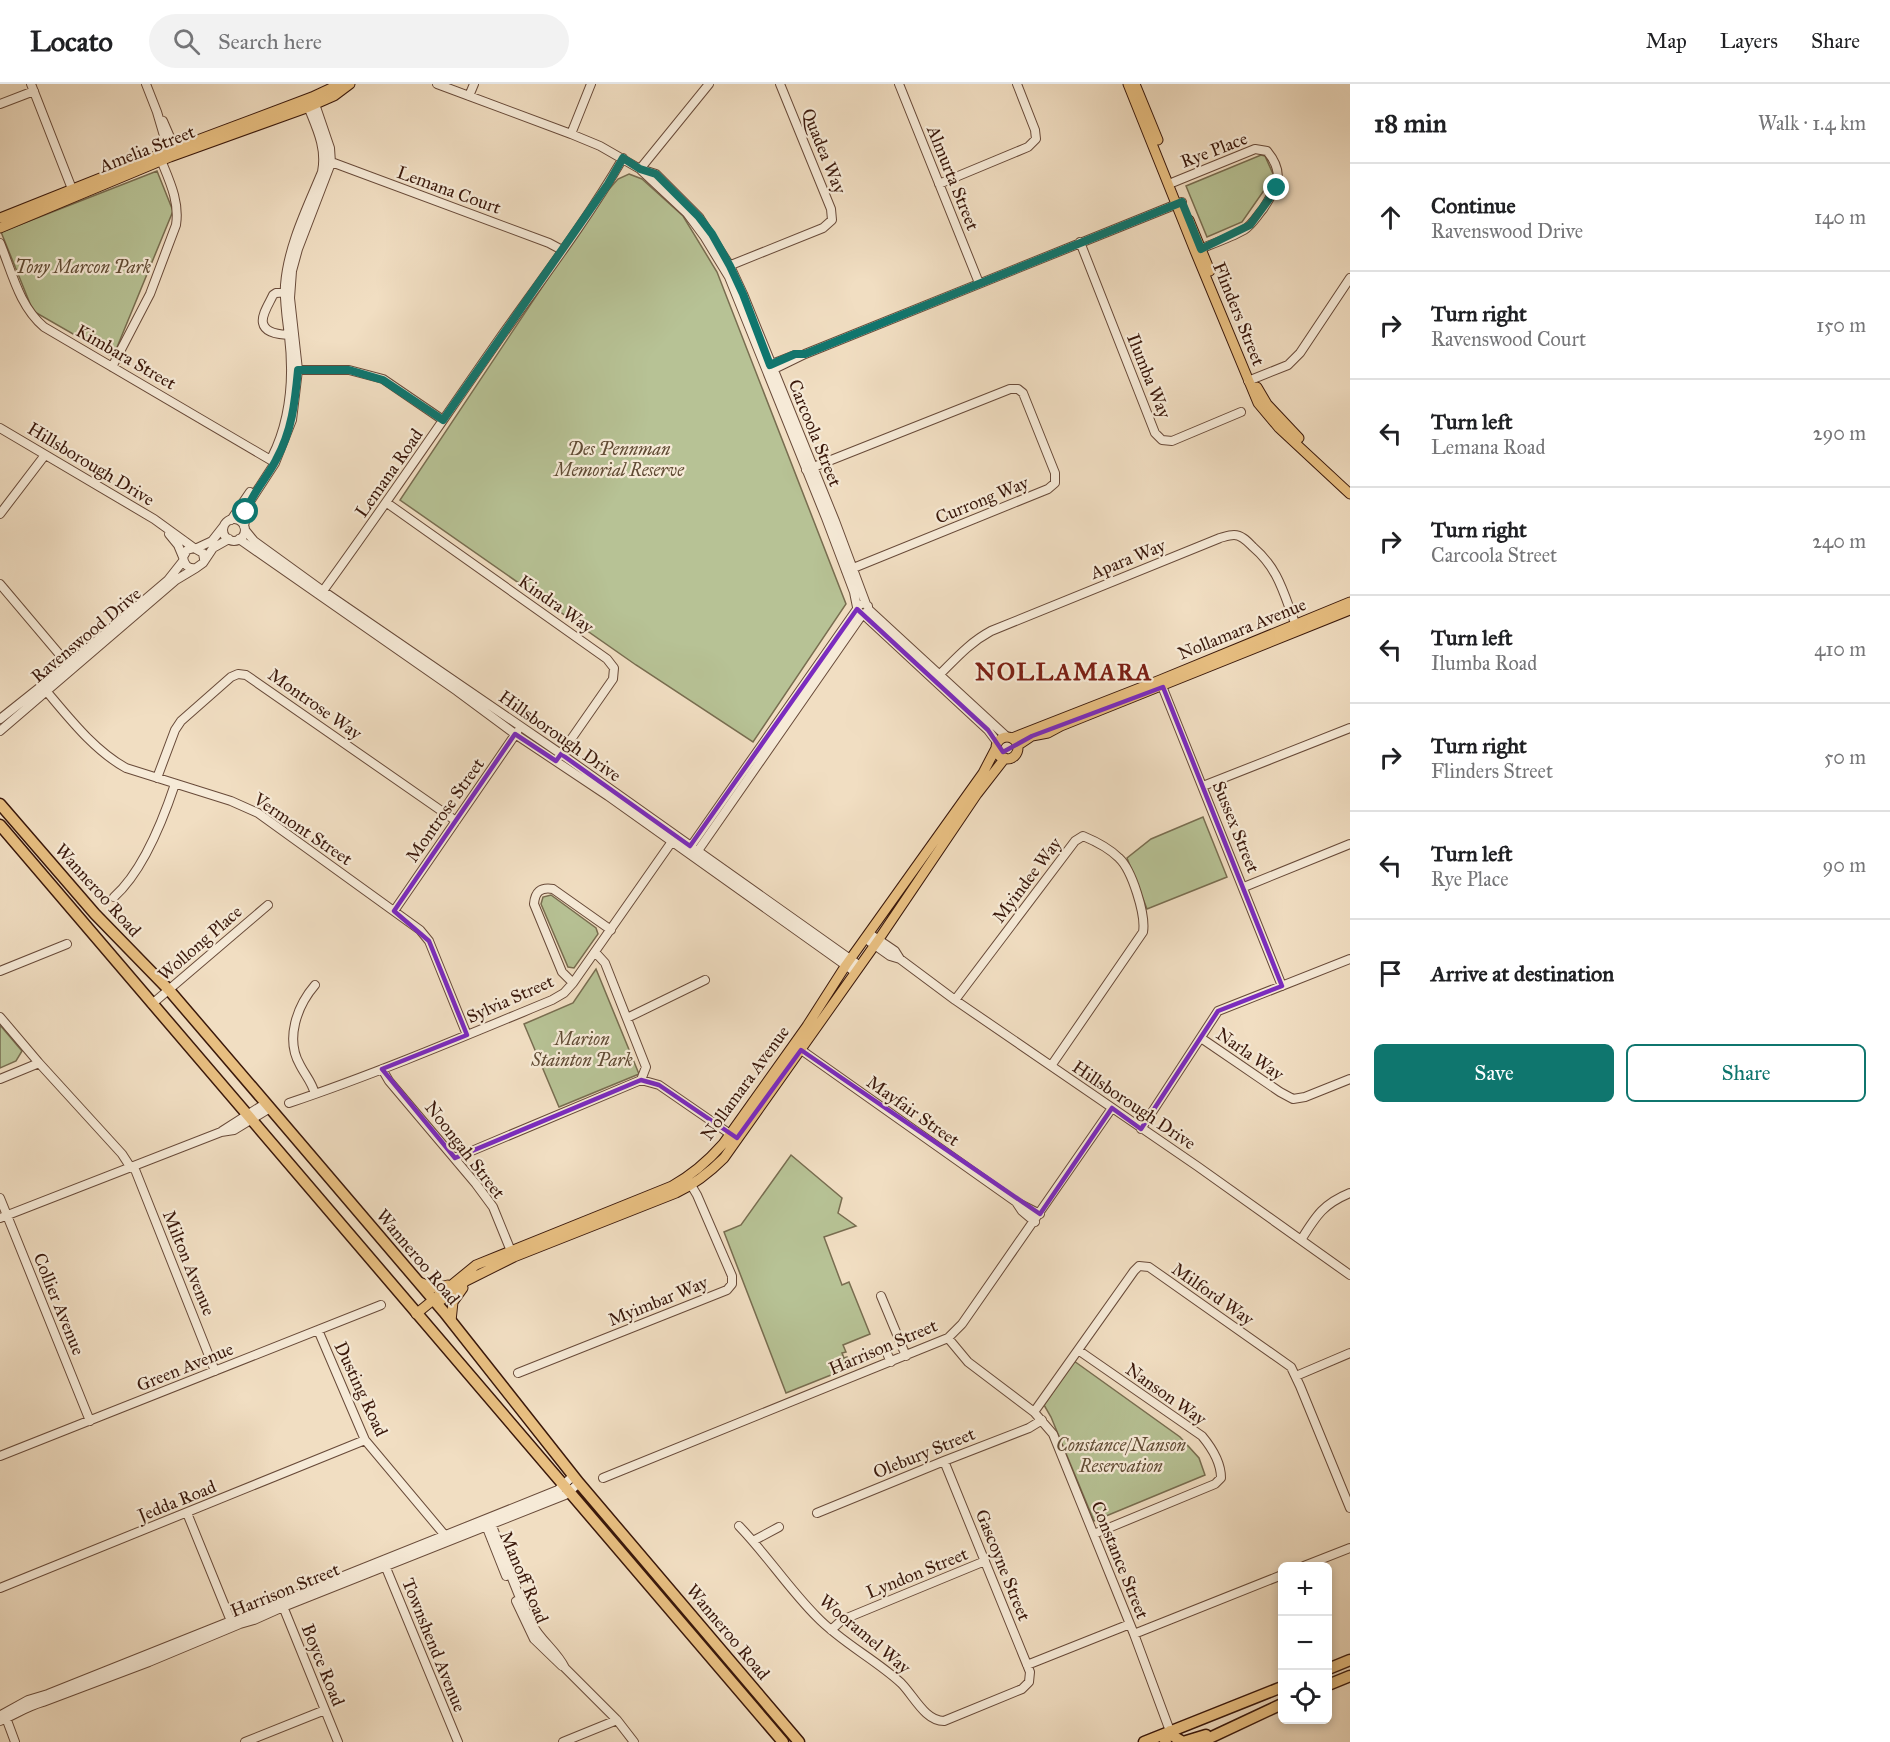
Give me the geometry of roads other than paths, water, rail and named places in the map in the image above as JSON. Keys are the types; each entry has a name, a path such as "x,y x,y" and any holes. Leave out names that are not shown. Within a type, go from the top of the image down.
{"highway":[{"name":"Wanneroo Road","path":"0,804 95,914 169,990 435,1302 576,1479 799,1742"},
{"name":"Wanneroo Road","path":"0,825 783,1742"},
{"path":"1332,1667 1350,1660"},
{"path":"1332,1683 1350,1676"},
{"path":"1167,1738 1278,1689"},
{"path":"1201,1742 1278,1706"},
{"path":"1144,1742 1173,1736 1183,1742 1231,1728"}],"main road":[{"path":"310,102 340,84"},
{"path":"310,102 334,96 350,84"},
{"name":"Flinders Street","path":"1128,84 1172,183"},
{"name":"Flinders Street","path":"1135,84 1258,403 1279,428 1350,494"},
{"name":"Amelia Street","path":"0,218 310,102"},
{"name":"Amelia Street","path":"0,228 73,192"},
{"name":"Flinders Street","path":"1251,380 1280,419 1350,486"},
{"name":"Nollamara Avenue","path":"1297,628 1350,602"},
{"name":"Nollamara Avenue","path":"1012,740 1162,683 1297,628 1350,610"},
{"path":"1001,738 1012,740 1013,756 1005,758 998,754 996,745 1001,738"},
{"name":"Nollamara Avenue","path":"962,809 996,745"},
{"name":"Nollamara Avenue","path":"435,1302 453,1283 476,1265 512,1254 672,1186 702,1179 724,1158 734,1136 797,1047 858,969 872,939 962,809 1005,758"},
{"name":"Nollamara Avenue","path":"797,1047 849,962 872,939"},
{"name":"Nollamara Avenue","path":"418,1316 435,1302 512,1254"},
{"path":"451,1321 455,1298 470,1279"},
{"path":"417,1281 435,1288 453,1283"}],"street":[{"path":"112,367 150,294 176,225 178,213 169,154 146,84"},
{"name":"Carcoola Street","path":"437,84 572,134 623,158 640,169 656,174 699,217 727,267 830,517 862,610 982,720 1012,740"},
{"path":"469,96 474,84"},
{"path":"572,134 591,84"},
{"path":"640,169 709,84"},
{"name":"Quadea Way","path":"727,267 823,228 832,220 831,209 780,84"},
{"name":"Almurta Street","path":"899,84 979,283"},
{"path":"939,184 1033,144 1036,139 1035,130 1017,84"},
{"path":"0,104 32,87 73,192"},
{"path":"273,461 212,541 187,550 183,559 188,567 200,567 213,548 229,539 239,539 244,528 249,503 273,461 292,420 295,370 288,292 298,249 330,148 310,102"},
{"name":"Rye Place","path":"1172,183 1261,149 1272,156 1278,173 1277,188 1250,225 1198,250"},
{"name":"Lemana Road","path":"321,594 387,503 608,184 623,158"},
{"name":"Lemana Court","path":"327,163 539,239 562,250"},
{"path":"769,369 1180,203"},
{"name":"Ilumba Way","path":"1080,242 1155,433 1162,440 1172,441 1241,412"},
{"name":"Kimbara Street","path":"0,243 24,303 31,316 44,327 273,461"},
{"path":"1251,380 1288,365 1300,353 1350,278"},
{"path":"288,292 276,292 273,295 263,323 266,328 278,334 292,335"},
{"path":"295,370 349,370 383,380 443,420"},
{"name":"Currong Way","path":"809,469 1010,389 1018,389 1023,393 1056,473 1055,483 1048,489 849,570"},
{"name":"Hillsborough Drive","path":"0,428 154,519 195,548"},
{"path":"0,514 45,455"},
{"name":"Kindra Way","path":"387,503 607,659 614,668 613,679 558,758"},
{"path":"231,519 239,520 244,528"},
{"path":"224,527 224,533 229,539"},
{"name":"Hillsborough Drive","path":"165,528 178,545 183,559"},
{"name":"Hillsborough Drive","path":"244,528 254,541 321,594 515,734 558,758"},
{"name":"Apara Way","path":"936,678 960,652 991,631 1220,538 1233,535 1240,536 1247,541 1269,561 1279,579 1297,628"},
{"name":"Hillsborough Drive","path":"239,539 521,727 558,758 858,969"},
{"path":"195,548 203,553 204,560"},
{"name":"Ravenswood Drive","path":"70,667 168,580 183,559"},
{"name":"Ravenswood Drive","path":"0,719 44,688 176,580 196,568"},
{"path":"0,584 70,667"},
{"path":"692,852 862,610"},
{"name":"Montrose Way","path":"157,778 181,720 231,677 238,674 246,675 456,821"},
{"name":"Sussex Street","path":"1162,683 1282,986"},
{"name":"Ravenswood Drive","path":"0,731 44,688"},
{"name":"Vermont Street","path":"44,688 111,760 126,768 231,801 258,813 420,930 429,941 467,1035"},
{"name":"Carcoola Street","path":"982,720 996,745"},
{"name":"Montrose Street","path":"394,911 521,727"},
{"path":"1203,786 1350,728"},
{"path":"114,897 139,868 175,784"},
{"name":"Myindee Way","path":"955,1000 1075,841 1083,836 1092,839 1119,858 1126,867 1145,921 1143,932 1051,1066"},
{"name":"Sylvia Street","path":"289,1103 467,1035 564,993 674,839"},
{"path":"1244,887 1350,844"},
{"path":"573,983 562,972 534,904 538,891 545,888 553,889 611,930"},
{"name":"Wollong Place","path":"152,1004 268,905"},
{"name":"Hillsborough Drive","path":"872,939 895,951 900,959 955,1000 1197,1166 1350,1275"},
{"path":"0,971 67,944"},
{"path":"595,952 605,963 646,1067 641,1080"},
{"path":"1141,1129 1218,1011 1350,959"},
{"path":"627,1018 705,980"},
{"path":"315,985 299,1008 293,1041 300,1066 309,1077 315,1094"},
{"name":"Milton Avenue","path":"0,1017 132,1167 215,1371"},
{"name":"Narla Way","path":"1200,1038 1293,1099 1305,1097 1350,1079"},
{"name":"Mayfair Street","path":"797,1047 1016,1202 1040,1214"},
{"path":"0,1079 39,1063"},
{"name":"Noongah Street","path":"382,1069 389,1081 455,1158 493,1207 512,1254"},
{"path":"455,1158 641,1080 659,1085 734,1136"},
{"path":"4,1217 221,1132 234,1130 268,1106"},
{"name":"Harrison Street","path":"603,1478 948,1338 962,1324 1035,1222 1112,1108"},
{"name":"Myimbar Way","path":"518,1373 727,1290 732,1284 732,1276 690,1182"},
{"path":"1301,1240 1319,1212 1336,1198 1350,1193"},
{"name":"Collier Avenue","path":"0,1198 4,1217 90,1421"},
{"name":"Mayfair Street","path":"1016,1202 1022,1211 1035,1222"},
{"name":"Milford Way","path":"1034,1412 1139,1266 1149,1267 1291,1367 1350,1508"},
{"path":"881,1296 906,1356"},
{"name":"Green Avenue","path":"0,1456 381,1305"},
{"name":"Dusting Road","path":"318,1330 365,1440 447,1538"},
{"name":"Constance Street","path":"948,1338 968,1362 1034,1412 1053,1434 1161,1705 1167,1738"},
{"path":"885,1349 891,1362"},
{"name":"Nanson Way","path":"1078,1350 1202,1436 1210,1446 1221,1470 1221,1478 1215,1484 1094,1534"},
{"path":"1296,1376 1350,1353"},
{"name":"Olebury Street","path":"817,1513 1029,1428 1042,1420"},
{"name":"Jedda Road","path":"0,1588 365,1440"},
{"name":"Gascoyne Street","path":"944,1461 1028,1665 1029,1682"},
{"name":"Harrison Street","path":"2,1717 149,1662 232,1624 254,1620 282,1604 488,1522 566,1488 576,1479"},
{"path":"187,1513 232,1624"},
{"name":"Manoff Road","path":"488,1522 520,1605 523,1620 538,1644 557,1663 566,1668 617,1720 634,1742"},
{"name":"Wooramel Way","path":"739,1526 816,1616 902,1684 928,1716 936,1721 944,1721 1011,1694 1022,1689 1029,1682"},
{"path":"753,1541 779,1527"},
{"path":"1314,1562 1350,1548"},
{"name":"Lyndon Street","path":"831,1630 842,1620 984,1561"},
{"name":"Townshend Avenue","path":"384,1563 458,1742"},
{"path":"1134,1634 1278,1577"},
{"name":"Boyce Road","path":"282,1604 338,1742"},
{"path":"1028,1665 1130,1624"},
{"path":"245,1742 326,1710"},
{"path":"2,1717 15,1742"},
{"path":"563,1742 617,1720"}],"district":[{"name":"NOLLAMARA","path":"1064,672"}],"park label":[{"name":"Tony Marcon Park","path":"83,267"},
{"name":"Des Pennman Memorial Reserve","path":"619,460"},
{"name":"Marion Stainton Park","path":"582,1049"},
{"name":"Constance/Nanson Reservation","path":"1121,1455"}]}
